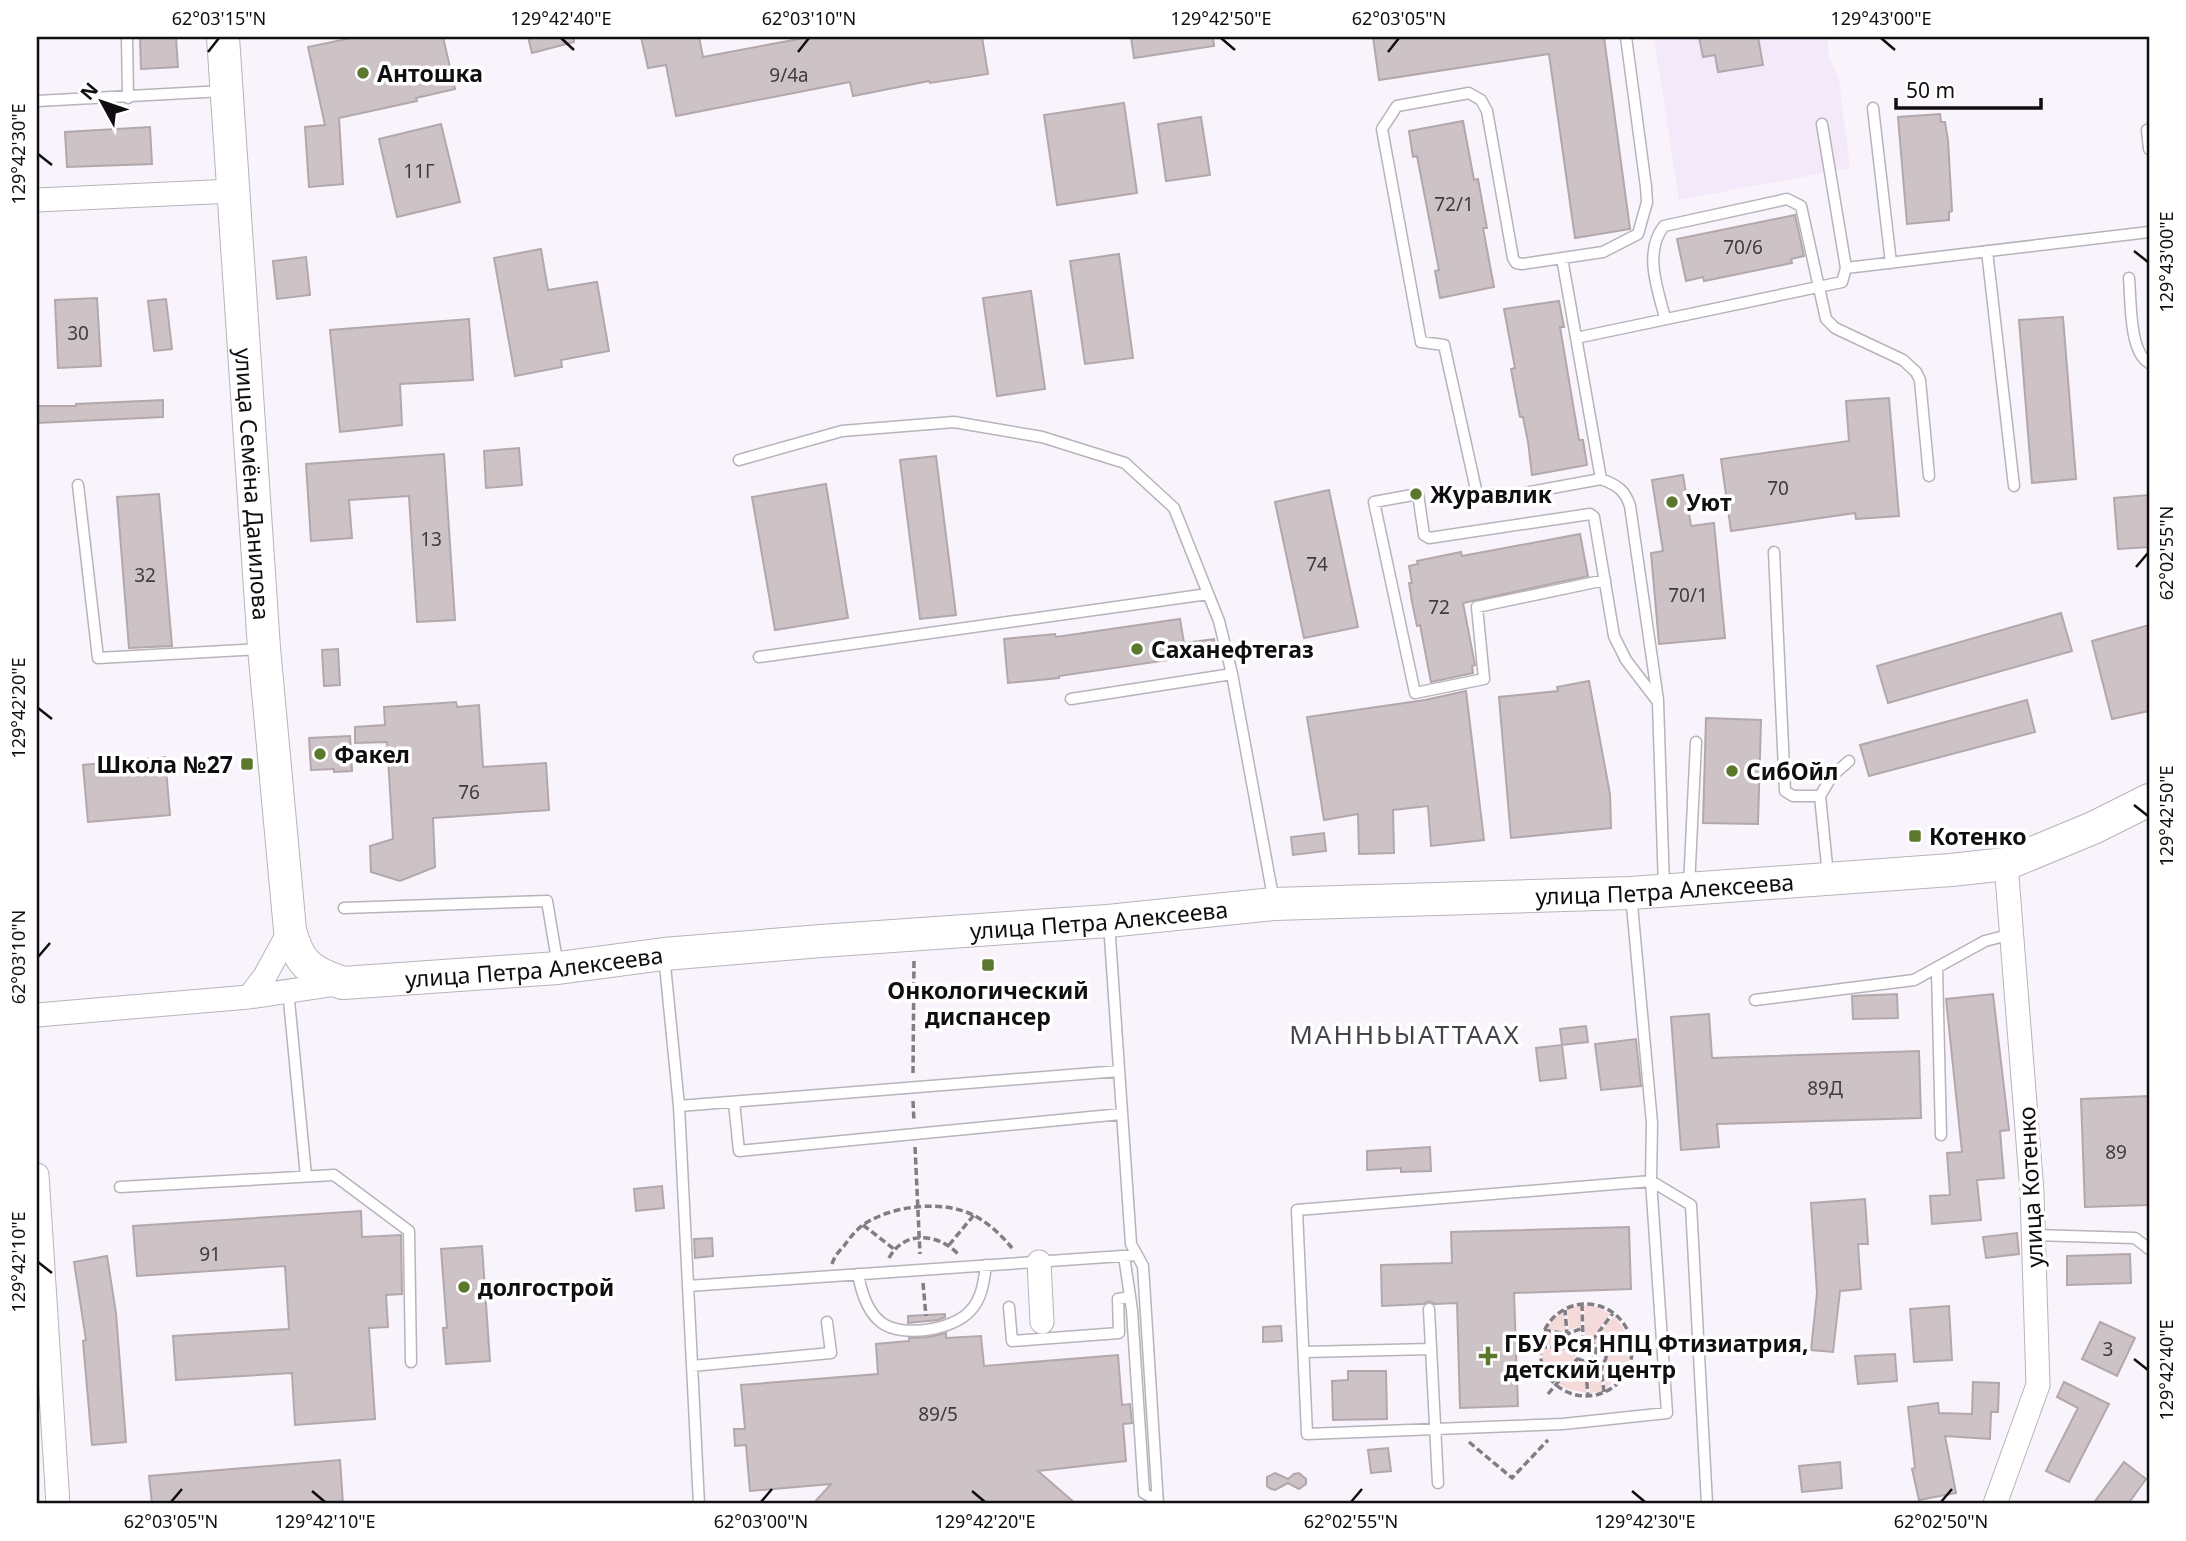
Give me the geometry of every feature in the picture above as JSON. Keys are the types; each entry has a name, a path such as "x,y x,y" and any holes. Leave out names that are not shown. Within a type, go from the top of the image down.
{"street":[{"name":"улица Семёна Данилова","path":"223,37 264,648 290,930 296,951 307,966 319,975 343,983"},
{"path":"37,200 233,191"},
{"name":"улица Петра Алексеева","path":"37,1015 249,997 343,983 558,968 664,954 1108,921 1275,904 1631,892 1951,870 2006,864 2093,828 2149,800"},
{"name":"улица Котенко","path":"1995,1504 2038,1385 2034,1235 2006,864"},
{"path":"249,997 265,976 290,930"},
{"path":"37,1175 58,1504"},
{"path":"1028,1263 1042,1322"}],"lane":[{"path":"127,37 128,97"},
{"path":"1626,37 1647,202 1638,234 1603,252 1516,263 1487,111 1481,100 1469,93 1397,106 1387,117 1382,129 1421,342 1444,345 1477,494 1487,500 1601,479 1626,494 1630,506 1658,702 1676,889"},
{"path":"37,102 225,91"},
{"path":"1873,108 1891,262"},
{"path":"1576,338 1842,282 1846,268 1822,124"},
{"path":"2149,129 2149,149"},
{"path":"1665,318 1652,263 1660,231 1664,226 1787,199 1801,206 1826,319 1830,325 1903,360 1916,372 1920,380 1929,476"},
{"path":"1846,268 2149,232"},
{"path":"1987,251 2014,486"},
{"path":"1562,258 1601,479"},
{"path":"2129,278 2136,349 2149,363"},
{"path":"739,460 842,430 954,422 1042,437 1125,463 1174,508 1219,621 1232,674 1275,904"},
{"path":"78,485 98,659 264,648"},
{"path":"1605,580 1476,607 1484,680 1415,693 1374,502 1418,494 1426,537 1590,514 1594,517 1605,580 1614,636 1626,660 1658,702"},
{"path":"1774,552 1785,791 1793,796 1820,796"},
{"path":"759,657 1208,594"},
{"path":"1071,699 1232,674"},
{"path":"1676,889 1696,742"},
{"path":"1828,878 1820,796 1832,776 1849,761"},
{"path":"1631,892 1652,1123 1651,1181 1667,1413 1563,1424 1307,1434 1297,1210 1651,1181 1691,1205 1707,1504"},
{"path":"344,908 547,901 558,968"},
{"path":"1108,921 1131,1244 1143,1266 1158,1503"},
{"path":"1755,1000 1914,980 1985,941 2012,934"},
{"path":"664,954 679,1106 699,1504"},
{"path":"1937,969 1941,1135"},
{"path":"288,990 306,1176"},
{"path":"679,1106 1119,1071"},
{"path":"734,1102 739,1151 1121,1114"},
{"path":"120,1187 334,1175 409,1231 411,1362"},
{"path":"2034,1235 2135,1238 2149,1248"},
{"path":"688,1286 1137,1255"},
{"path":"1124,1256 1130,1297 1144,1493 1158,1503"},
{"path":"858,1274 867,1304 882,1323 901,1330 935,1329 954,1323 971,1311 983,1288 986,1265"},
{"path":"1009,1307 1012,1341 1119,1333 1118,1299 1130,1297"},
{"path":"1429,1309 1438,1483"},
{"path":"692,1366 831,1353 827,1322"},
{"path":"1305,1352 1430,1349"}],"path":[{"path":"914,934 914,1135 926,1316"},
{"path":"829,1276 834,1259 849,1238 869,1220 897,1210 943,1206 974,1215 998,1231 1028,1263"},
{"path":"949,1245 974,1215"},
{"path":"863,1225 894,1249"},
{"path":"887,1261 894,1249 908,1240 919,1238 934,1238 949,1245 960,1255"},
{"path":"1582,1304 1583,1339"},
{"path":"1582,1304 1603,1307 1614,1313 1626,1326 1632,1352 1628,1368 1620,1381 1604,1392 1588,1395 1566,1392 1556,1385 1544,1370 1540,1346 1544,1330 1558,1313 1565,1309 1582,1304"},
{"path":"1563,1347 1567,1334 1565,1309"},
{"path":"1592,1341 1614,1313"},
{"path":"1544,1330 1567,1334 1583,1328"},
{"path":"1583,1339 1592,1341 1596,1351 1593,1358 1585,1361 1578,1358 1574,1348 1576,1343 1583,1339"},
{"path":"1540,1346 1574,1348"},
{"path":"1596,1351 1632,1352"},
{"path":"1586,1371 1595,1371 1601,1367 1606,1360 1607,1351"},
{"path":"1548,1394 1578,1358"},
{"path":"1585,1361 1588,1395"},
{"path":"1601,1367 1628,1368"},
{"path":"1601,1367 1604,1392"},
{"path":"1451,1428 1512,1478 1563,1424"}],"shaded area":[{"path":"1654,37 1827,37 1829,57 1839,80 1850,168 1679,200"},
{"path":"1581,1305 1581,1326 1569,1330 1567,1309"},
{"path":"1584,1305 1610,1314 1591,1339 1585,1337"},
{"path":"1564,1310 1566,1332 1546,1329 1558,1314"},
{"path":"1614,1316 1623,1328 1630,1350 1598,1349 1594,1340"},
{"path":"1545,1332 1565,1335 1561,1345 1541,1345"},
{"path":"1541,1349 1572,1349 1575,1358 1555,1382 1545,1370"},
{"path":"1609,1353 1630,1354 1627,1366 1605,1364"},
{"path":"1578,1360 1584,1363 1587,1393 1559,1384"},
{"path":"1603,1368 1624,1370 1606,1388"},
{"path":"1600,1372 1602,1391 1590,1393 1589,1373"}],"building":[{"path":"140,37 176,37 178,67 141,69"},
{"name":"Антошка","path":"356,37 443,37 455,89 416,98 417,101 339,118 343,184 309,187 305,127 325,125 308,47"},
{"path":"528,37 574,37 574,42 532,53"},
{"path":"641,37 699,37 703,57 809,37 982,37 988,74 930,83 929,81 853,96 850,82 676,116 666,65 648,68"},
{"path":"1131,37 1213,37 1214,46 1134,58"},
{"path":"1373,37 1604,37 1630,229 1575,238 1549,54 1379,80"},
{"path":"1699,37 1758,37 1763,65 1718,72 1715,55 1703,57"},
{"path":"1124,103 1137,193 1057,205 1044,115"},
{"path":"1940,114 1941,122 1945,122 1948,140 1952,211 1949,212 1949,220 1907,224 1898,117"},
{"path":"1201,117 1210,175 1166,181 1158,124"},
{"path":"1463,121 1474,180 1478,179 1487,228 1483,228 1494,287 1440,298 1435,271 1439,270 1417,156 1413,157 1409,131"},
{"path":"441,124 460,202 397,217 379,139"},
{"path":"150,127 152,164 67,167 65,132"},
{"path":"1795,215 1804,256 1791,259 1792,263 1704,281 1703,277 1686,281 1677,239"},
{"path":"541,249 548,290 597,282 609,351 561,360 562,367 515,376 494,258"},
{"path":"1119,254 1133,358 1085,364 1070,261"},
{"path":"306,257 310,295 277,299 273,261"},
{"path":"1031,291 1045,389 997,396 983,298"},
{"path":"97,298 101,366 58,368 55,300"},
{"path":"166,299 172,349 154,351 148,301"},
{"path":"1559,301 1564,327 1560,327 1579,440 1583,440 1587,465 1532,475 1528,442 1523,417 1520,417 1511,369 1515,368 1504,309"},
{"path":"2063,317 2076,479 2032,483 2019,320"},
{"path":"469,319 473,380 400,384 402,425 340,432 330,330"},
{"path":"1889,398 1899,516 1856,519 1855,513 1731,531 1721,459 1849,441 1846,401"},
{"path":"163,400 163,417 37,423 37,406"},
{"path":"519,448 522,485 486,488 484,451"},
{"path":"444,454 455,620 417,622 409,496 349,500 352,538 311,541 306,464"},
{"path":"936,456 956,615 920,619 900,460"},
{"path":"1683,475 1691,526 1714,523 1725,638 1659,644 1651,553 1663,551 1652,480"},
{"path":"826,484 848,618 775,630 752,497"},
{"path":"1329,490 1358,627 1304,638 1275,502"},
{"path":"159,494 172,646 129,648 117,497"},
{"path":"2149,495 2149,547 2118,549 2114,498"},
{"path":"1580,534 1588,576 1463,603 1475,665 1472,666 1473,673 1431,682 1420,625 1417,626 1412,602 1409,566 1418,564 1417,561 1461,552 1462,556"},
{"path":"2061,613 2072,651 1888,703 1877,666"},
{"path":"1180,619 1184,643 1214,639 1216,653 1059,678 1008,683 1004,639 1055,634 1056,637"},
{"path":"2149,625 2149,711 2112,719 2092,641"},
{"path":"338,649 340,685 324,686 322,650"},
{"path":"1589,681 1610,794 1611,828 1511,838 1499,697 1558,691 1557,687"},
{"path":"1466,691 1484,840 1431,846 1428,806 1393,810 1394,853 1359,854 1358,814 1324,820 1307,717 1425,700"},
{"path":"2027,700 2035,732 1869,776 1860,745"},
{"path":"456,702 457,707 479,705 483,767 546,763 549,810 433,818 435,867 400,881 371,872 370,846 393,839 387,742 355,743 355,727 385,725 384,707"},
{"name":"СибОйл","path":"1706,718 1761,720 1758,824 1703,823"},
{"path":"350,736 352,771 311,770 309,738"},
{"path":"165,757 170,815 88,822 83,765"},
{"path":"1324,833 1326,851 1293,855 1291,837"},
{"path":"1897,994 1898,1018 1853,1019 1852,996"},
{"path":"1993,994 2009,1130 2000,1131 2004,1178 1977,1180 1981,1220 1932,1224 1930,1196 1950,1195 1947,1153 1962,1152 1946,999"},
{"path":"1709,1014 1712,1058 1919,1051 1921,1118 1717,1124 1719,1147 1681,1150 1671,1017"},
{"path":"1586,1026 1588,1042 1562,1045 1560,1029"},
{"path":"1636,1039 1641,1086 1601,1090 1595,1044"},
{"path":"1562,1045 1566,1078 1540,1081 1536,1048"},
{"path":"2149,1096 2149,1205 2085,1207 2081,1099"},
{"path":"1430,1147 1431,1171 1401,1172 1401,1168 1367,1170 1367,1151"},
{"path":"662,1186 664,1208 636,1211 634,1189"},
{"path":"1865,1199 1868,1244 1858,1244 1861,1289 1840,1291 1833,1352 1811,1350 1817,1293 1811,1203"},
{"path":"361,1211 362,1237 401,1235 402,1294 386,1295 388,1327 369,1328 375,1419 295,1425 292,1373 176,1380 173,1336 289,1329 285,1266 137,1276 133,1226"},
{"name":"ГБУ Рся НПЦ Фтизиатрия, детский центр","path":"1629,1227 1631,1289 1514,1293 1518,1406 1460,1408 1457,1303 1435,1304 1429,1301 1423,1304 1382,1306 1381,1265 1452,1263 1451,1232"},
{"path":"2017,1233 2019,1254 1986,1258 1983,1237"},
{"path":"712,1238 713,1256 695,1258 694,1239"},
{"name":"долгострой","path":"482,1246 490,1361 446,1364 443,1328 447,1328 441,1249"},
{"path":"2130,1254 2131,1283 2067,1285 2067,1256"},
{"path":"107,1256 116,1313 126,1442 92,1445 83,1341 86,1340 74,1262"},
{"path":"1949,1306 1952,1360 1914,1362 1910,1309"},
{"path":"945,1314 945,1317 938,1320 908,1323 908,1316"},
{"path":"2100,1322 2135,1338 2117,1376 2082,1359"},
{"path":"1281,1326 1282,1341 1263,1342 1263,1327"},
{"path":"946,1333 946,1338 981,1336 984,1366 1118,1355 1122,1405 1130,1404 1132,1423 1123,1424 1126,1461 1038,1471 1076,1504 813,1504 831,1484 750,1491 746,1445 735,1446 734,1429 745,1429 741,1385 878,1374 876,1344 909,1341 909,1338"},
{"path":"1895,1354 1897,1381 1858,1384 1855,1356"},
{"path":"1348,1371 1386,1371 1387,1419 1333,1420 1332,1381 1348,1380"},
{"path":"1973,1382 1999,1383 1998,1412 1991,1412 1990,1439 1945,1436 1956,1493 1919,1500 1912,1469 1915,1468 1908,1407 1938,1403 1939,1413 1972,1414"},
{"path":"2064,1382 2109,1404 2069,1482 2046,1471 2078,1408 2057,1397"},
{"path":"1388,1448 1391,1471 1371,1473 1368,1450"},
{"path":"340,1460 343,1504 152,1504 149,1476"},
{"path":"1840,1462 1842,1488 1802,1492 1799,1466"},
{"path":"2124,1462 2146,1479 2128,1504 2093,1504"},
{"path":"1275,1473 1288,1479 1299,1473 1306,1479 1306,1484 1299,1489 1288,1483 1275,1490 1271,1489 1267,1486 1267,1477"}],"place":[{"name":"Антошка","path":"363,73"},
{"name":"Журавлик","path":"1416,494"},
{"name":"Уют","path":"1672,502"},
{"name":"Саханефтегаз","path":"1137,649"},
{"name":"Факел","path":"320,754"},
{"name":"Школа №27","path":"247,764"},
{"name":"СибОйл","path":"1732,771"},
{"name":"Котенко","path":"1915,836"},
{"name":"Онкологический диспансер","path":"988,965"},
{"name":"долгострой","path":"464,1287"},
{"name":"ГБУ Рся НПЦ Фтизиатрия, детский центр","path":"1488,1356"}],"district":[{"name":"МАННЬЫАТТААХ","path":"1405,1034"}]}
